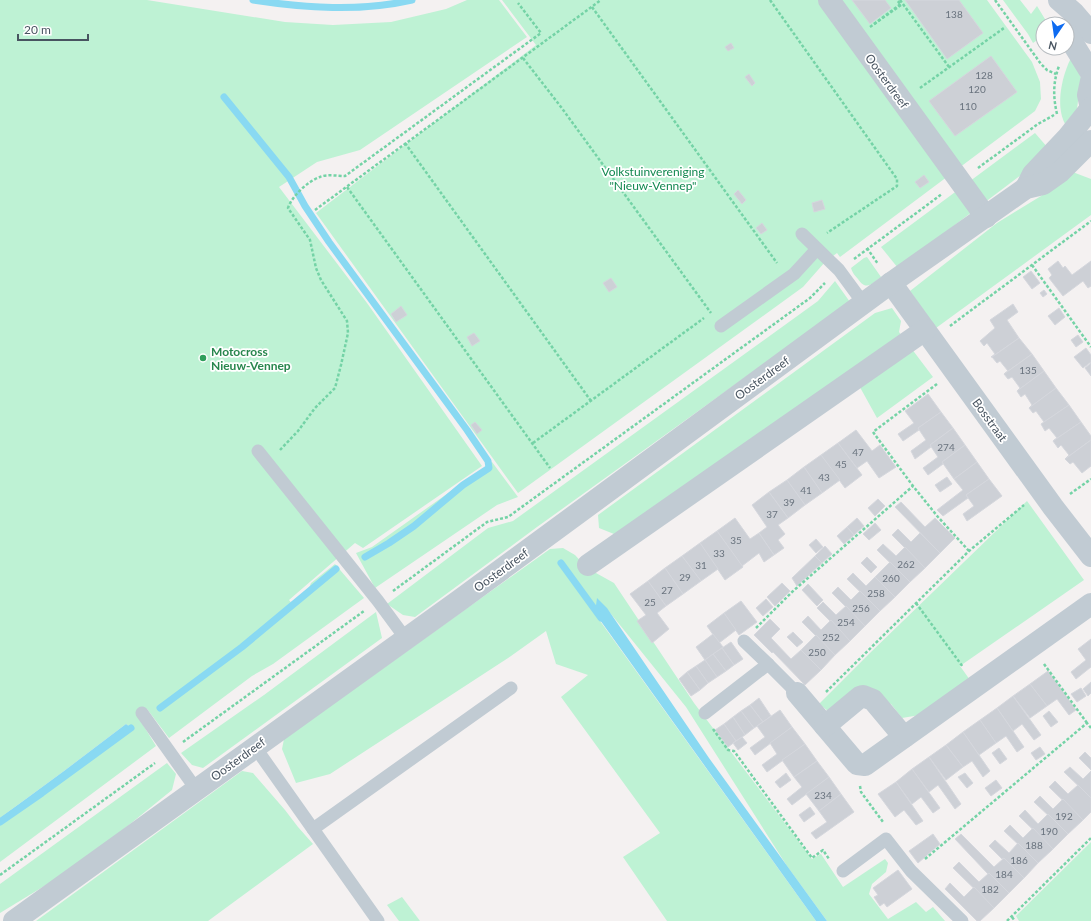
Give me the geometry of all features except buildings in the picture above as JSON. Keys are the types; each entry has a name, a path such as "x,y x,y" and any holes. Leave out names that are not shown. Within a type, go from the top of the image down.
{"street":[{"name":"Oosterdreef","path":"829,0 986,217"},
{"path":"1049,0 1057,16"},
{"path":"1059,0 1074,13 1091,33"},
{"path":"1075,47 1091,73"},
{"path":"1091,81 1088,95 1091,108"},
{"name":"Oosterdreef","path":"1026,188 1033,174 1068,137 1091,108"},
{"name":"Oosterdreef","path":"14,921 406,639 891,283 1026,188 1043,184 1060,172 1091,141"},
{"name":"Bosstraat","path":"891,283 1091,556"},
{"path":"588,565 928,335"},
{"path":"803,701 857,764 865,765 1091,604"},
{"path":"825,726 863,696 873,700 904,737"}],"lane":[{"path":"802,234 839,270 864,304"},
{"path":"721,326 794,274 815,246"},
{"path":"258,451 378,601 406,639"},
{"path":"744,641 803,701"},
{"path":"704,712 768,664"},
{"path":"312,829 511,688"},
{"path":"142,713 196,789"},
{"path":"255,747 378,921"},
{"path":"843,871 886,839 911,871 962,921"}],"path":[{"path":"315,210 601,0"},
{"path":"770,0 897,180 897,186 815,246"},
{"path":"870,27 900,5 897,0"},
{"path":"995,0 1041,64 1047,70 1056,74"},
{"path":"866,30 901,1 949,67"},
{"path":"268,464 298,431 315,408 334,388 342,364 348,334 347,321 321,280 316,268 310,240 288,208 290,200 321,176 345,176 541,33 518,3"},
{"path":"592,7 788,278"},
{"path":"919,89 1004,28"},
{"path":"523,58 561,107 721,326"},
{"path":"0,875 487,522 508,517 810,298 839,270 1038,124 1057,114"},
{"path":"406,143 591,401"},
{"path":"347,187 550,468"},
{"path":"928,335 1032,265 1091,221"},
{"path":"1032,265 1091,347"},
{"path":"533,443 711,313"},
{"path":"954,370 873,432 938,517 969,551"},
{"path":"744,641 792,592 913,486"},
{"path":"803,701 916,603 969,551 1042,491"},
{"path":"916,603 976,685"},
{"path":"1031,646 1091,728"},
{"path":"704,712 715,732 728,750 734,751 812,858 823,850 839,874 843,871"},
{"path":"911,871 1087,723"},
{"path":"857,764 861,792 887,828 886,839"},
{"path":"1007,921 1091,838"},
{"path":"1012,916 1015,921"}],"green space":[{"name":"Motocross Nieuw-Vennep","path":"0,0 147,0 285,22 333,25 391,22 446,9 467,0 499,0 527,37 360,150 317,162 279,187 367,303 482,466 363,548 355,543 289,600 294,606 306,596 311,583 335,564 364,598 273,664 252,676 169,738 147,709 137,715 156,746 0,862 0,823 130,727 126,724 0,818"},
{"name":"Volkstuinvereniging \"Nieuw-Vennep\"","path":"502,0 987,0 1032,62 1040,82 1041,99 1035,111 840,257 837,253 825,262 803,287 518,493 316,213 536,45"},
{"path":"1003,0 1020,0 1031,14 1037,6 1043,16 1035,16 1035,42 1033,43"},
{"path":"1072,56 1081,78 1077,109 1065,124 1060,108 1060,99 1068,64"},
{"path":"1035,133 1048,148 1025,172 898,268 881,247"},
{"path":"1070,171 1091,179 1091,215 936,328 910,291 997,223 1041,196"},
{"path":"867,257 881,277 872,284 864,285 854,274 851,268"},
{"path":"835,281 850,302 537,527 415,617 403,615 387,604 488,528 513,521 818,301"},
{"path":"892,308 901,321 899,332 933,377 877,418 851,371 619,536 599,528 598,515 875,313"},
{"path":"492,462 518,497 497,505 375,588 356,553 372,547"},
{"path":"1027,501 1084,580 960,666 970,680 920,715 902,718 891,704 861,693 828,711 819,704 872,651"},
{"path":"563,548 575,555 587,568 614,583 694,703 812,859 821,854 843,887 885,859 888,863 886,872 872,884 869,894 888,919 916,902 926,912 933,907 945,921 827,921 787,866 686,707 607,609 595,614 816,921 667,921 623,857 660,833 561,697 588,675 556,664 546,631 511,656 330,774 296,783 282,749 284,739 550,549"},
{"path":"376,612 382,638 203,768 192,765 181,753 264,695"},
{"path":"167,763 176,774 172,790 82,863 0,913 0,884"},
{"path":"242,771 253,773 313,844 208,921 36,921"},
{"path":"1091,842 1091,921 1019,921 1016,916"},
{"path":"402,897 420,921 399,921 387,905"}],"water":[{"path":"597,598 607,608 709,758 827,921 816,921 595,613"},
{"path":"126,724 130,727 0,823 0,818"}],"waterway":[{"path":"253,0 332,8 373,6 412,0"},
{"path":"224,97 289,177 305,206 329,242 467,430 488,461 489,468 463,485 414,526 365,557"},
{"path":"561,563 601,618"},
{"path":"160,708 242,647 336,569"},
{"path":"0,822 131,728"}],"place":[{"name":"Motocross Nieuw-Vennep","path":"203,358"}]}
